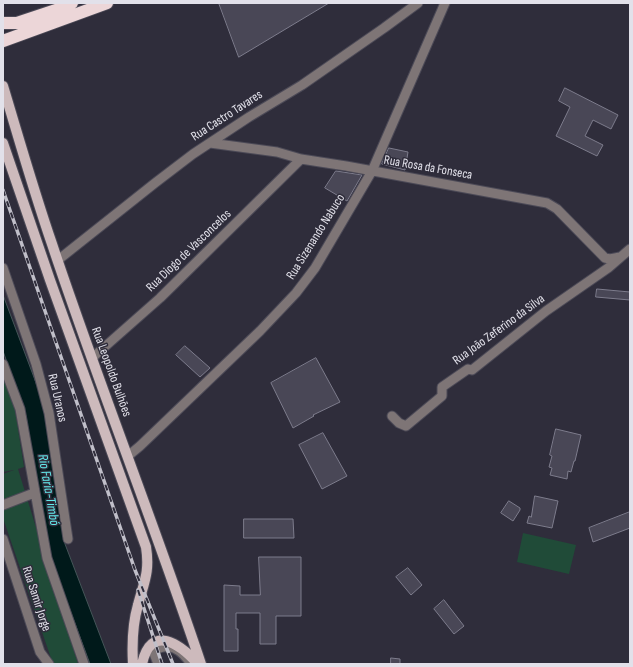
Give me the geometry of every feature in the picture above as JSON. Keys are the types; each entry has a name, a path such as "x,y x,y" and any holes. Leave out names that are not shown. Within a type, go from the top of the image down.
{"highway":[{"path":"3,23 17,23 65,7 72,3"},
{"path":"3,41 107,3"}],"main road":[{"name":"Rua Leopoldo Bulhões","path":"3,86 58,260 128,456 199,664"},
{"name":"Rua Leopoldo Bulhões","path":"3,143 146,547 148,571 136,611 133,664"},
{"path":"26,210 36,226 52,259 58,260"},
{"path":"142,664 151,646 158,641 166,640 186,651 199,664"}],"street":[{"name":"Rua Castro Tavares","path":"58,260 155,182 249,117 302,85 418,3"},
{"name":"Rua Sizenando Nabuco","path":"128,456 260,331 296,293 315,268 372,171 445,3"},
{"name":"Rua Rosa da Fonseca","path":"210,144 277,152 301,159 547,203 557,209 605,258 610,259 620,256"},
{"name":"Rua Diogo de Vasconcelos","path":"92,358 188,271 301,159"},
{"name":"Rua João Zeferino da Silva","path":"392,416 398,423 406,426 442,396 442,387 468,369 472,370 525,327 608,268 620,256 630,249"},
{"name":"Rua Uranos","path":"3,271 36,364 49,413 68,539"},
{"path":"3,364 20,409 34,493 47,558 84,664"},
{"path":"3,506 34,493"},
{"name":"Rua Samir Jorge","path":"3,539 40,652 49,664"},
{"path":"158,664 154,650 165,646 172,647 177,650 186,657 191,664"}],"green space":[{"path":"3,374 15,410 24,467 18,469 78,664 53,664 3,518 3,474 14,470 3,472"},
{"path":"523,533 576,545 569,574 517,562"}],"water":[{"name":"Rio Faria-Timbó","path":"3,295 44,404 65,544 111,664 90,664 47,548 26,416 3,351"}],"building":[{"path":"219,3 329,3 239,57"},
{"path":"565,88 618,115 611,129 593,120 585,136 603,145 597,156 556,136 570,107 559,101"},
{"path":"389,148 408,152 405,170 382,164"},
{"path":"336,171 362,175 347,201 325,188"},
{"path":"597,289 630,292 630,300 596,297"},
{"path":"185,346 210,368 200,377 176,355"},
{"path":"316,358 340,402 313,415 314,416 293,428 271,383"},
{"path":"556,429 581,435 575,461 571,472 568,471 567,479 550,475 552,468 549,467 552,456 550,455"},
{"path":"323,433 347,476 322,489 299,445"},
{"path":"535,496 558,501 552,528 527,523 529,516 531,517"},
{"path":"509,501 520,508 513,521 501,513"},
{"path":"630,512 630,528 593,542 589,528"},
{"path":"244,519 293,519 294,538 244,538"},
{"path":"259,557 301,557 301,616 276,616 276,644 260,644 260,613 236,613 238,651 224,651 224,585 240,586 240,595 260,595"},
{"path":"408,568 422,585 411,595 396,577"},
{"path":"444,600 464,626 454,634 434,609"},
{"path":"391,658 400,659 400,664 391,664"}],"railway":[{"path":"3,190 135,570 173,664"},
{"path":"138,590 162,664"}]}
